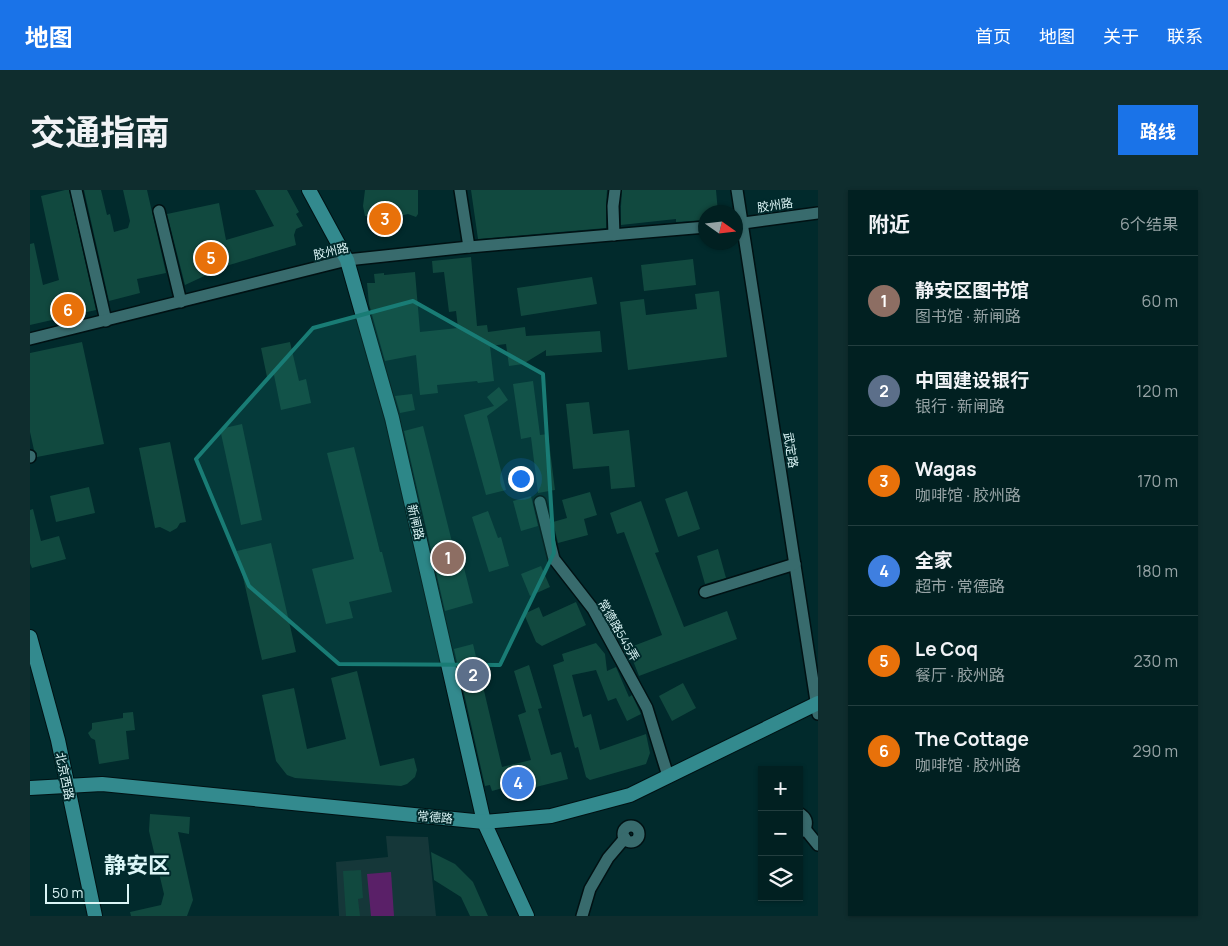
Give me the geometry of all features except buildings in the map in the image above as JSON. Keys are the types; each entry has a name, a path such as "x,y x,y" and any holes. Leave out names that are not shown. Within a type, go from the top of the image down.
{"main road":[{"name":"新闸路","path":"309,190 347,260 392,418 484,822 527,916"},
{"name":"北京西路","path":"30,637 58,740 95,916"},
{"name":"常德路","path":"30,788 102,784 484,822 550,816 630,795 817,707"}],"street":[{"path":"76,190 106,321"},
{"path":"460,190 469,246"},
{"path":"614,235 613,206 615,190"},
{"name":"武定路","path":"737,190 737,205"},
{"path":"159,211 181,302"},
{"name":"胶州路","path":"743,223 818,213"},
{"name":"胶州路","path":"30,339 347,260 469,246 698,227"},
{"name":"武定路","path":"742,250 817,707"},
{"name":"常德路545弄","path":"540,502 554,559 593,609 647,708 668,776"},
{"path":"705,592 795,564"},
{"path":"803,816 806,818 803,828"},
{"path":"803,832 818,845"},
{"path":"582,916 590,889 608,858 624,838"}],"highlighted area":[{"path":"413,301 543,374 554,553 500,665 339,664 249,586 196,459 313,328"}],"shaded area":[{"path":"386,836 428,837 436,916 339,916 336,862 388,857"},
{"path":"391,872 394,916 371,916 367,874"}],"place":[{"name":"Wagas","path":"385,219"},
{"name":"Le Coq","path":"211,258"},
{"name":"The Cottage","path":"68,310"},
{"name":"静安区图书馆","path":"448,558"},
{"name":"中国建设银行","path":"473,675"},
{"name":"全家","path":"518,783"}],"district":[{"name":"静安区","path":"137,865"}]}
